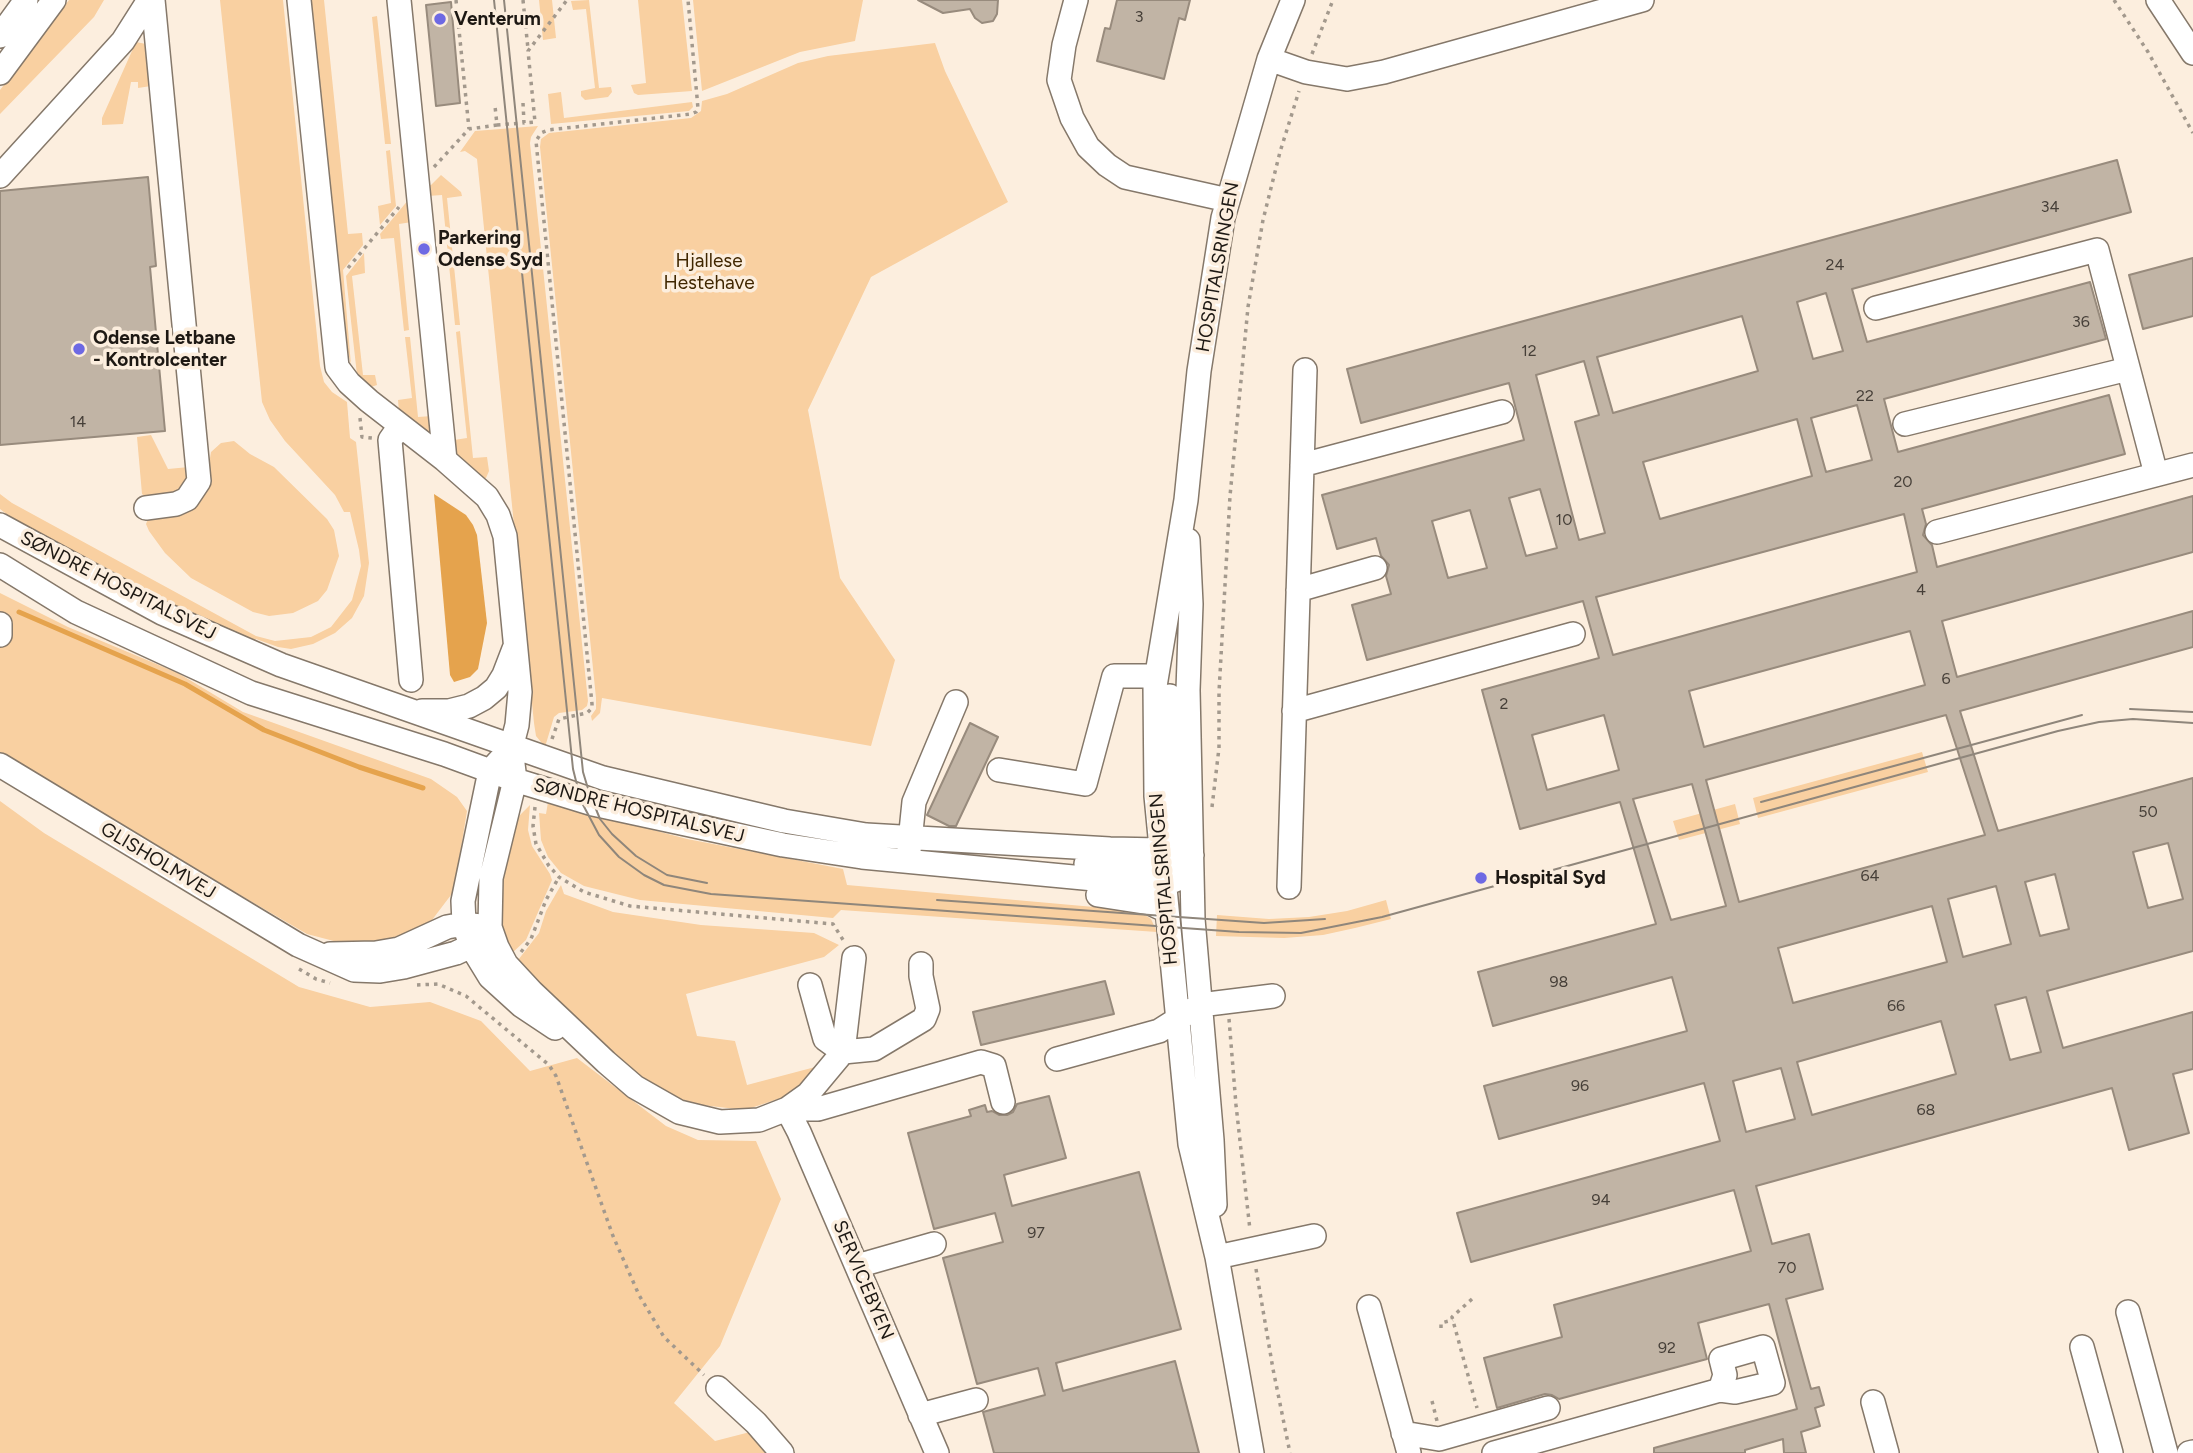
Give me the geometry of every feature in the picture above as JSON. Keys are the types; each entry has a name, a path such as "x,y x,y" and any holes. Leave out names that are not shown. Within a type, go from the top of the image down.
{"street":[{"path":"0,9 7,0"},
{"path":"0,36 26,0"},
{"path":"0,73 54,0"},
{"path":"0,176 123,41 151,0"},
{"path":"146,508 176,504 187,499 199,481 151,0"},
{"path":"299,0 337,368 395,436 444,460 487,497 502,525 520,692 512,748 515,780 491,877 490,927 506,964 635,1087 679,1112 720,1122 759,1120 787,1109 808,1094 843,1052 855,958"},
{"path":"399,0 444,460"},
{"path":"1076,0 1059,80 1072,118 1088,147 1125,177 1228,200"},
{"name":"HOSPITALSRINGEN","path":"1175,865 1156,796 1156,676 1186,500 1199,371 1223,218 1269,60 1293,0"},
{"path":"1269,60 1306,72 1347,79 1384,72 1643,0"},
{"path":"2158,0 2193,53"},
{"path":"1876,308 2097,250 2156,474"},
{"path":"1905,424 2128,369"},
{"path":"1289,887 1305,370"},
{"path":"1302,465 1502,412"},
{"path":"395,436 411,680"},
{"path":"1937,531 2193,465"},
{"name":"HOSPITALSRINGEN","path":"1186,500 1191,604 1188,690 1175,865 1167,911 1210,1109 1217,1257"},
{"name":"SØNDRE HOSPITALSVEJ","path":"0,525 162,613 281,665 603,778 784,821 866,835 912,854 1121,883 1175,865"},
{"name":"SØNDRE HOSPITALSVEJ","path":"0,565 76,612 251,693 593,804 783,845 862,857 1110,849 1175,865"},
{"path":"1298,590 1375,568"},
{"path":"0,579 76,612"},
{"path":"1168,601 1175,865 1180,887 1189,1013"},
{"path":"0,624 0,635"},
{"path":"1294,711 1573,634"},
{"path":"410,712 449,711 469,706 484,698 496,688 504,675 515,646"},
{"path":"999,770 1085,784 1114,676 1156,676"},
{"path":"956,702 914,802 912,854 1032,887 1118,897 1167,911"},
{"path":"512,748 490,771 463,901 464,924 471,946 490,977 522,1006 606,1062"},
{"name":"GLISHOLMVEJ","path":"0,765 298,945 354,970 380,971 429,961 471,946 490,927"},
{"path":"317,954 388,951 464,924 490,927"},
{"path":"810,985 825,1039 843,1052 874,1049 924,1019 928,1009 921,964"},
{"path":"1057,1059 1159,1031 1189,1013 1225,1001 1273,996"},
{"name":"HOSPITALSRINGEN","path":"1189,1013 1190,1144 1217,1257 1252,1453"},
{"path":"787,1109 818,1109 981,1062 993,1066 1003,1102"},
{"name":"SERVICEBYEN","path":"787,1109 937,1453"},
{"path":"1217,1257 1314,1236"},
{"path":"857,1266 934,1244"},
{"path":"1369,1307 1406,1443 1442,1438 1548,1408"},
{"path":"2128,1312 2166,1453"},
{"path":"2082,1347 2111,1453"},
{"path":"719,1388 756,1423 782,1453"},
{"path":"1494,1453 1720,1390"},
{"path":"920,1415 976,1400"},
{"path":"1873,1402 1887,1453"}],"path":[{"path":"456,0 469,129"},
{"path":"344,273 371,238 469,129 535,122 523,0"},
{"path":"528,51 568,0"},
{"path":"546,760 556,722 562,717 587,713 592,704 536,141 541,133 548,130 696,112 698,109 688,0"},
{"path":"1212,810 1219,748 1219,692 1230,496 1248,307 1277,163 1306,72 1333,0"},
{"path":"2114,0 2148,52 2193,134"},
{"path":"523,103 524,122"},
{"path":"495,106 497,125"},
{"path":"356,390 362,437 395,436"},
{"path":"539,788 533,826 536,844 559,877 584,892 631,906 833,924 855,958"},
{"path":"294,967 316,979 336,985"},
{"path":"412,986 438,984 466,996 549,1065 556,1076 613,1236 639,1295 664,1337 719,1388"},
{"path":"1225,1001 1229,1013 1236,1105 1253,1250 1290,1453"},
{"path":"1472,1299 1452,1317 1479,1415"},
{"path":"1440,1328 1441,1323 1453,1320"},
{"path":"1466,1392 1472,1390"},
{"path":"1432,1401 1442,1438"}],"green space":[{"path":"69,0 104,0 94,17 0,114 0,90"},
{"path":"220,0 283,0 320,366 324,382 332,392 347,402 350,438 356,442 369,563 364,596 352,618 335,633 313,644 291,649 256,639 253,643 161,604 22,526 0,509 0,494 256,636 275,641 311,637 331,627 352,600 361,566 350,512 344,512 335,495 285,441 270,420 262,402"},
{"path":"309,0 324,0 348,234 362,233 363,245 343,270 351,365 340,317"},
{"path":"539,0 552,0 556,38 543,40"},
{"path":"589,0 599,88 611,87 612,92 608,97 585,100 581,91 595,88 586,9 573,10 571,1"},
{"path":"638,0 682,0 692,91 638,95 634,93 631,85 646,83"},
{"path":"693,0 863,0 855,41 800,52 702,91"},
{"path":"377,16 391,144 385,144 372,17"},
{"path":"136,42 146,44 151,86 138,88 138,82 131,82 123,124 102,125 102,118"},
{"name":"Hjallese Hestehave","path":"935,43 945,71 1008,202 871,277 808,410 840,578 895,660 871,746 602,698 600,713 592,721 596,698 541,139 549,133 691,118 701,111 702,101 727,94 798,63 828,56"},
{"path":"561,92 564,118 692,102 693,107 689,111 551,124 548,94"},
{"path":"538,126 530,143 588,701 582,710 559,713 554,717 545,747 536,736 534,723 477,159 465,151 460,152 475,131"},
{"path":"390,150 396,206 380,225 378,206 391,203 386,151"},
{"path":"441,175 461,192 462,196 447,198 460,325 455,325 442,195 428,196 427,186"},
{"path":"409,199 412,222 399,224 409,330 404,331 394,238 381,239 380,234"},
{"path":"364,253 365,273 352,276 363,375 375,375 377,385 371,387 357,375 346,276"},
{"path":"460,331 473,458 487,457 489,471 486,478 480,479 455,454 454,440 467,438 456,332"},
{"path":"405,337 410,337 418,417 432,416 431,431 428,432 399,412 398,400 412,398"},
{"path":"151,435 168,469 189,467 191,472 181,493 147,498 142,494 137,437"},
{"path":"234,441 250,454 274,467 327,519 334,530 339,556 327,590 318,601 293,613 269,616 253,612 191,578 165,553 146,524 148,519 185,512 201,501 209,482 211,452 221,443"},
{"path":"0,593 68,627 178,673 243,712 431,779 457,797 467,811 454,891 432,920 401,937 349,945 307,934 0,755"},
{"path":"1922,752 1928,772 1758,818 1753,798"},
{"path":"0,801 44,833 299,987 370,1007 430,1002 481,1021 530,1071 577,1058 666,1126 698,1140 756,1141 781,1199 720,1346 674,1403 715,1441 750,1432 768,1453 0,1453"},
{"path":"548,802 687,839 843,869 847,885 1139,911 1151,919 1157,932 841,910 833,918 640,900 584,886 561,873 548,857 541,840 539,813 546,814"},
{"path":"1735,804 1740,824 1679,840 1673,821"},
{"path":"530,805 528,830 532,846 552,880 526,940 510,955 500,924 500,888 514,827 520,815"},
{"path":"561,885 564,894 613,912 701,925 814,933 839,945 824,957 686,994 697,1036 735,1041 747,1085 819,1066 793,1094 745,1110 693,1104 667,1094 641,1077 534,986 515,964 539,933 546,911"},
{"path":"1386,900 1391,919 1323,935 1284,938 1216,936 1217,915 1269,919 1309,917 1347,911"}],"shaded area":[{"path":"434,494 466,515 473,525 477,535 487,623 478,669 470,677 454,682 450,675"}],"building":[{"path":"918,0 998,0 997,14 993,21 982,23 970,9 943,13"},
{"path":"1117,0 1190,0 1185,20 1179,18 1164,79 1097,61 1105,28 1110,29"},
{"path":"451,2 460,103 436,106 426,5"},
{"path":"2117,160 2131,212 1852,289 1867,342 2090,282 2106,339 1884,399 1898,452 2109,395 2125,454 1922,509 1926,524 1923,535 1932,545 1937,567 2193,496 2193,552 1942,621 1957,677 2193,611 2193,647 1960,711 1998,831 2193,778 2193,951 2047,991 2063,1048 2193,1012 2193,1069 2173,1074 2189,1133 2129,1150 2112,1088 1756,1186 1772,1244 1809,1234 1823,1289 1786,1299 1811,1389 1819,1387 1824,1405 1815,1408 1820,1426 1801,1432 1806,1453 1784,1453 1783,1439 1745,1450 1745,1453 1654,1453 1654,1448 1797,1409 1769,1304 1698,1323 1707,1359 1559,1399 1545,1394 1497,1408 1484,1358 1562,1337 1554,1305 1751,1251 1734,1190 1471,1262 1457,1213 1720,1141 1704,1083 1499,1139 1484,1086 1687,1031 1672,977 1493,1026 1478,972 1656,924 1620,802 1520,829 1482,690 1599,658 1583,601 1367,660 1352,605 1391,594 1386,576 1389,565 1381,556 1376,538 1337,549 1322,495 1524,440 1509,383 1361,423 1347,369","holes":["1826,293 1843,351 1813,359 1797,302","1742,316 1758,371 1613,413 1597,357","1584,361 1599,415 1575,422 1605,533 1579,540 1536,375","1857,405 1872,460 1826,472 1811,418","1797,419 1812,476 1660,519 1643,462","1540,489 1557,548 1526,556 1509,498","1470,510 1487,568 1448,578 1432,521","1904,514 1917,572 1613,655 1596,597","1910,631 1925,685 1704,747 1689,691","1604,715 1619,770 1547,790 1532,735","1946,715 1985,835 1739,902 1706,780","1692,784 1726,906 1671,920 1633,799","2168,843 2183,899 2148,908 2133,852","2055,874 2069,929 2040,936 2025,882","1996,886 2011,944 1963,957 1948,899","1932,906 1947,962 1793,1003 1778,948","2026,997 2041,1052 2010,1060 1995,1005","1941,1021 1956,1074 1812,1115 1797,1062","1781,1068 1795,1119 1746,1132 1733,1081"]},
{"name":"Odense Letbane - Kontrolcenter","path":"148,177 156,266 150,267 165,431 0,445 0,191"},
{"path":"2193,258 2193,316 2143,329 2129,275"},
{"path":"970,723 998,737 956,826 949,826 927,815"},
{"path":"1105,981 1114,1014 981,1045 973,1012"},
{"path":"1049,1096 1066,1158 1004,1175 1012,1206 1139,1172 1181,1329 1056,1363 1063,1391 1175,1361 1199,1453 994,1453 983,1412 1045,1395 1038,1368 977,1384 943,1258 1003,1242 995,1213 934,1229 908,1133 971,1116 969,1110 985,1105 987,1112 1007,1115 1013,1112 1017,1104"}],"waterway":[{"path":"19,612 185,684 264,730 359,767 423,788"}],"tram line":[{"path":"494,0 573,769 581,801 599,835 619,857 664,885 711,894 1239,932 1301,933 1382,917 2058,731 2099,722 2133,719 2193,723"},
{"path":"504,0 583,772 600,819 636,856 667,875 707,883"},
{"path":"2130,709 2193,712"},
{"path":"1761,802 2082,715"},
{"path":"937,900 1264,923 1325,919"}],"place":[{"name":"Venterum","path":"440,19"},
{"name":"Parkering Odense Syd","path":"424,249"},
{"name":"Odense Letbane - Kontrolcenter","path":"79,349"},
{"name":"Hospital Syd","path":"1481,878"}]}
